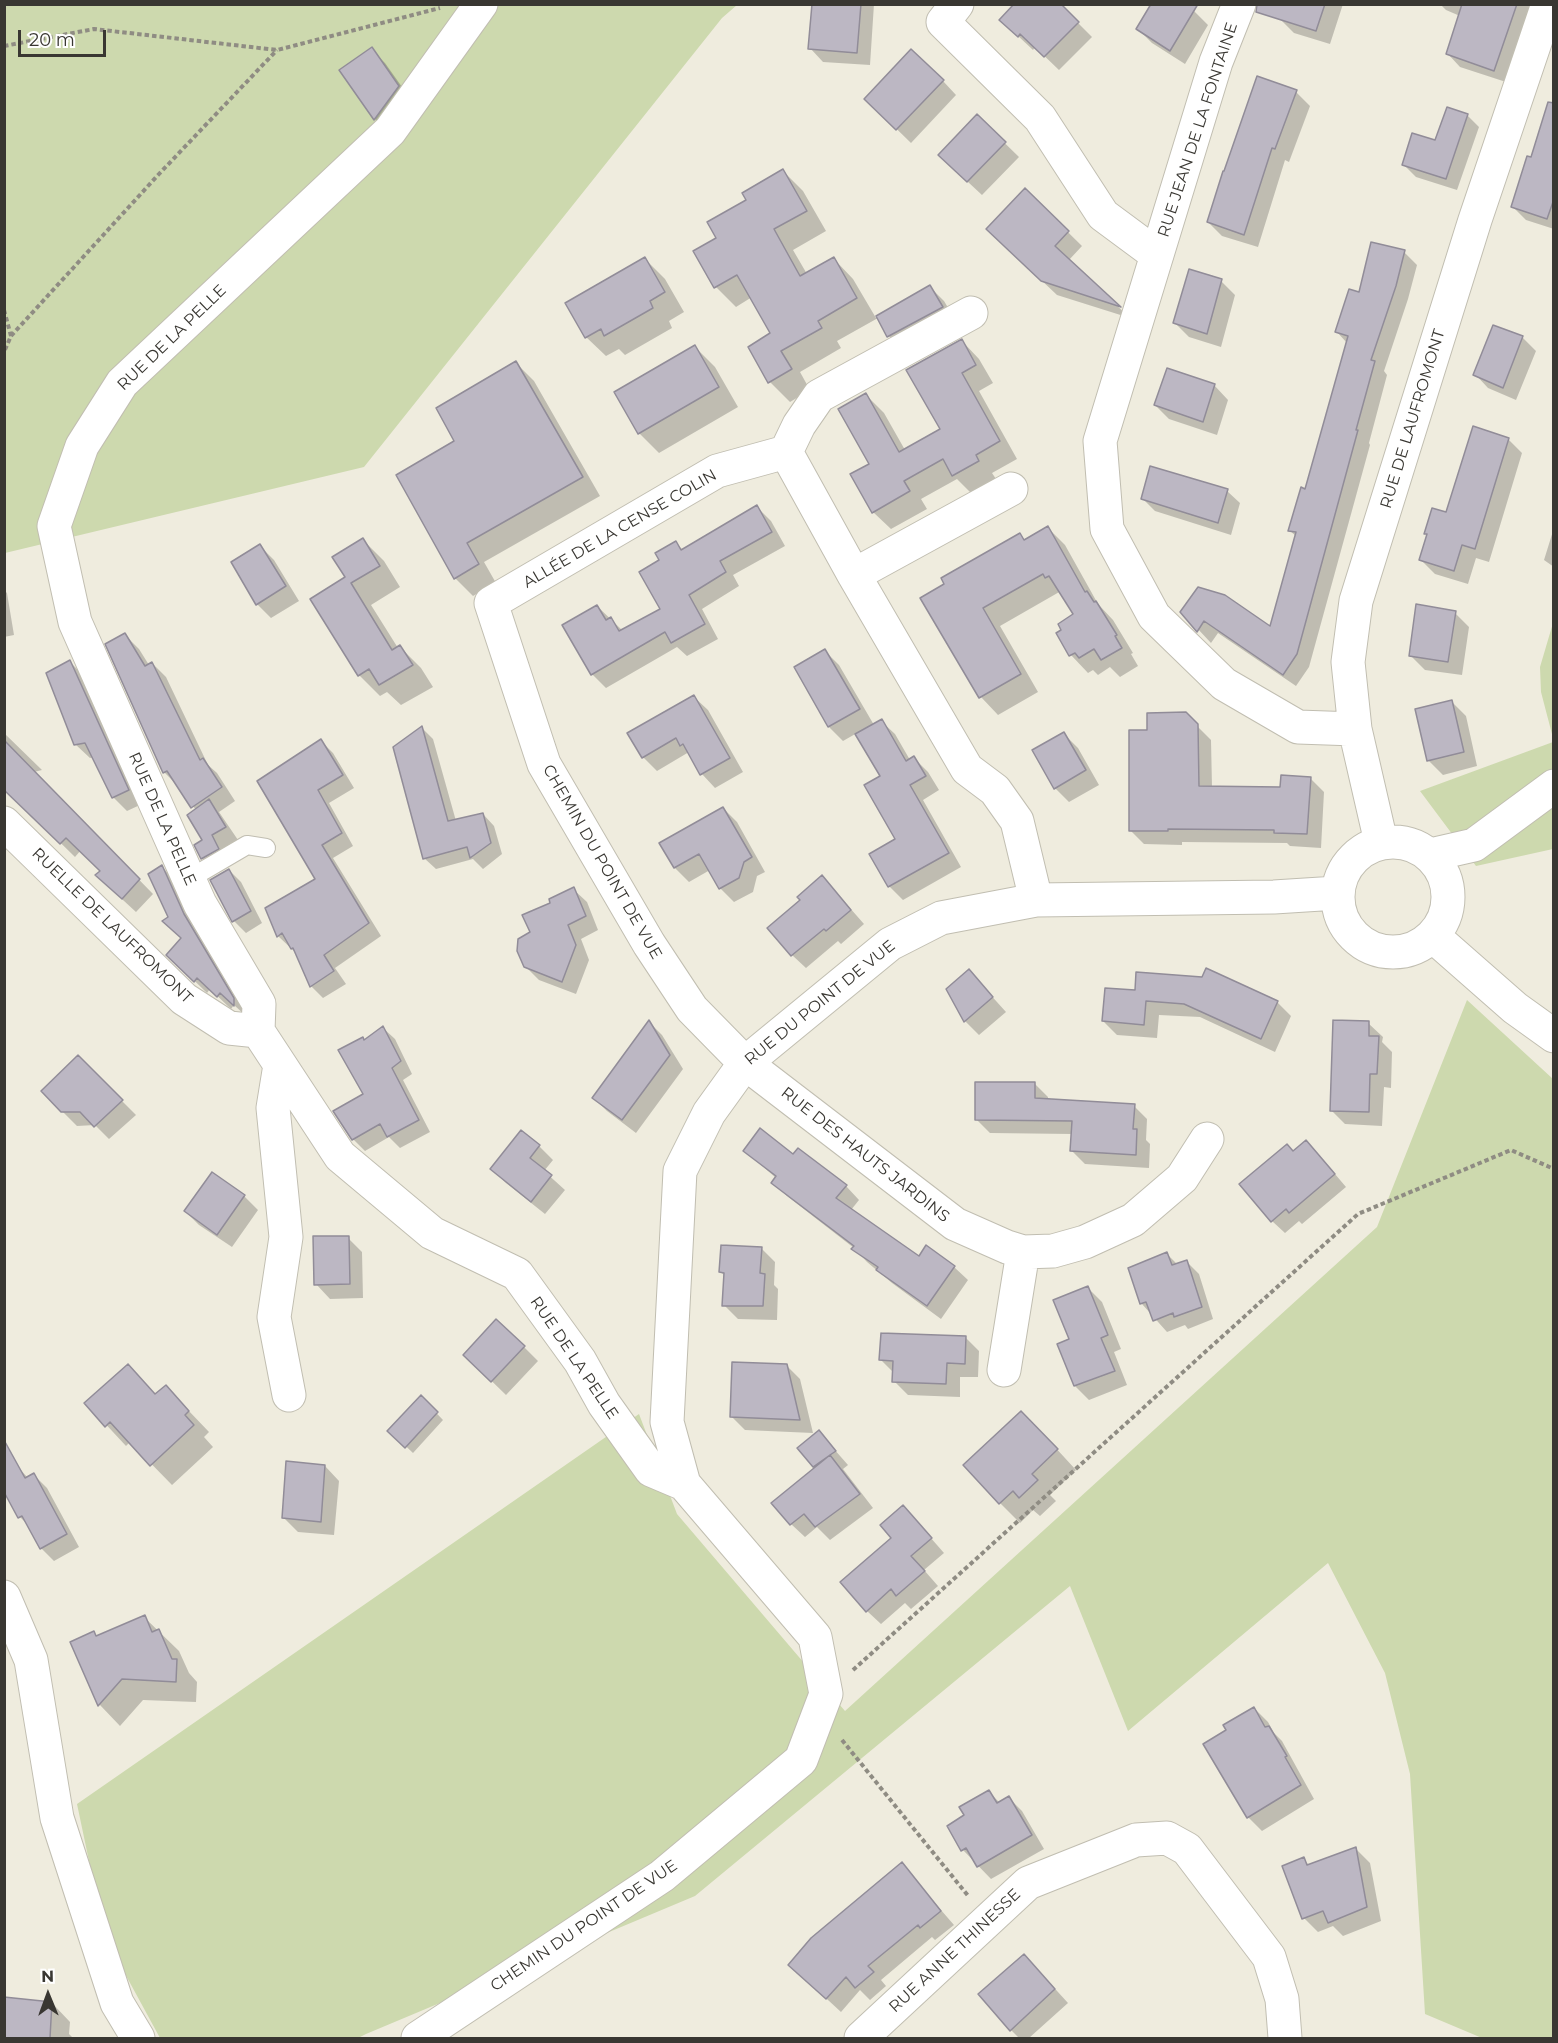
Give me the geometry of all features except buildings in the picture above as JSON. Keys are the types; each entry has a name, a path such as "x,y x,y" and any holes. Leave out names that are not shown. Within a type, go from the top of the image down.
{"street":[{"name":"RUE DE LA PELLE","path":"481,4 390,131 122,382 82,446 54,526 75,622 200,904 259,1004 258,1031 280,1065 340,1156 432,1233 517,1274 580,1361 604,1404 651,1470 684,1484"},
{"name":"RUE JEAN DE LA FONTAINE","path":"957,4 943,22 1040,118 1103,215 1157,255"},
{"name":"RUE JEAN DE LA FONTAINE","path":"1239,4 1216,62 1100,441 1107,529 1154,616 1224,684 1298,727 1355,729"},
{"name":"RUE DE LAUFROMONT","path":"1382,842 1355,729 1348,662 1356,601 1475,220 1548,4"},
{"path":"971,313 819,396 799,425 786,452 854,575 967,769 995,789 1017,821 1036,900"},
{"name":"ALLÉE DE LA CENSE COLIN","path":"491,603 717,471 786,452"},
{"path":"854,575 1011,489"},
{"name":"CHEMIN DU POINT DE VUE","path":"491,603 544,764 649,944 692,1009 745,1063"},
{"path":"1430,855 1474,845 1554,786"},
{"name":"RUELLE DE LAUFROMONT","path":"4,823 184,999 229,1028 258,1031"},
{"path":"1382,842 1401,842 1419,848 1430,855 1442,870 1449,894 1446,914 1433,936 1418,947 1405,952 1386,952 1366,946 1350,934 1339,912 1337,893 1341,873 1353,858 1369,846 1382,842"},
{"name":"RUE DU POINT DE VUE","path":"822,1705 815,1638 684,1484 667,1422 680,1171 710,1113 745,1063 890,944 941,918 1036,900 1274,897 1337,893"},
{"path":"1433,936 1515,1008 1554,1036"},
{"name":"RUE DES HAUTS JARDINS","path":"745,1063 955,1224 1023,1252 1053,1251 1085,1242 1133,1220 1182,1178 1207,1139"},
{"path":"280,1065 273,1108 286,1237 274,1317 289,1395"},
{"path":"1004,1370 1023,1252"},
{"path":"4,1597 31,1660 57,1818 117,2003 138,2038"},
{"name":"CHEMIN DU POINT DE VUE","path":"418,2038 662,1876 801,1760 822,1705"},
{"name":"RUE ANNE THINESSE","path":"861,2038 1028,1883 1136,1840 1167,1838 1187,1850 1269,1957 1282,1999 1285,2038"}],"lane":[{"path":"189,879 247,845 266,849"}],"path":[{"path":"4,46 94,29 277,50 443,7"},
{"path":"4,352 11,336 159,174 277,50"},
{"path":"4,310 11,336"},
{"path":"988,1920 855,1754 822,1705 1358,1214 1511,1150 1554,1169"}],"green space":[{"path":"4,5 737,5 722,18 364,467 5,553"},
{"path":"1553,623 1553,738 1541,692 1540,667"},
{"path":"1553,742 1553,849 1476,866 1420,791"},
{"path":"1467,1000 1553,1079 1553,2038 1482,2038 1425,2014 1410,1774 1385,1673 1328,1563 1128,1731 1070,1586 695,1896 358,2038 160,2038 105,1937 77,1804 639,1414 677,1514 845,1711 1377,1227"}]}
